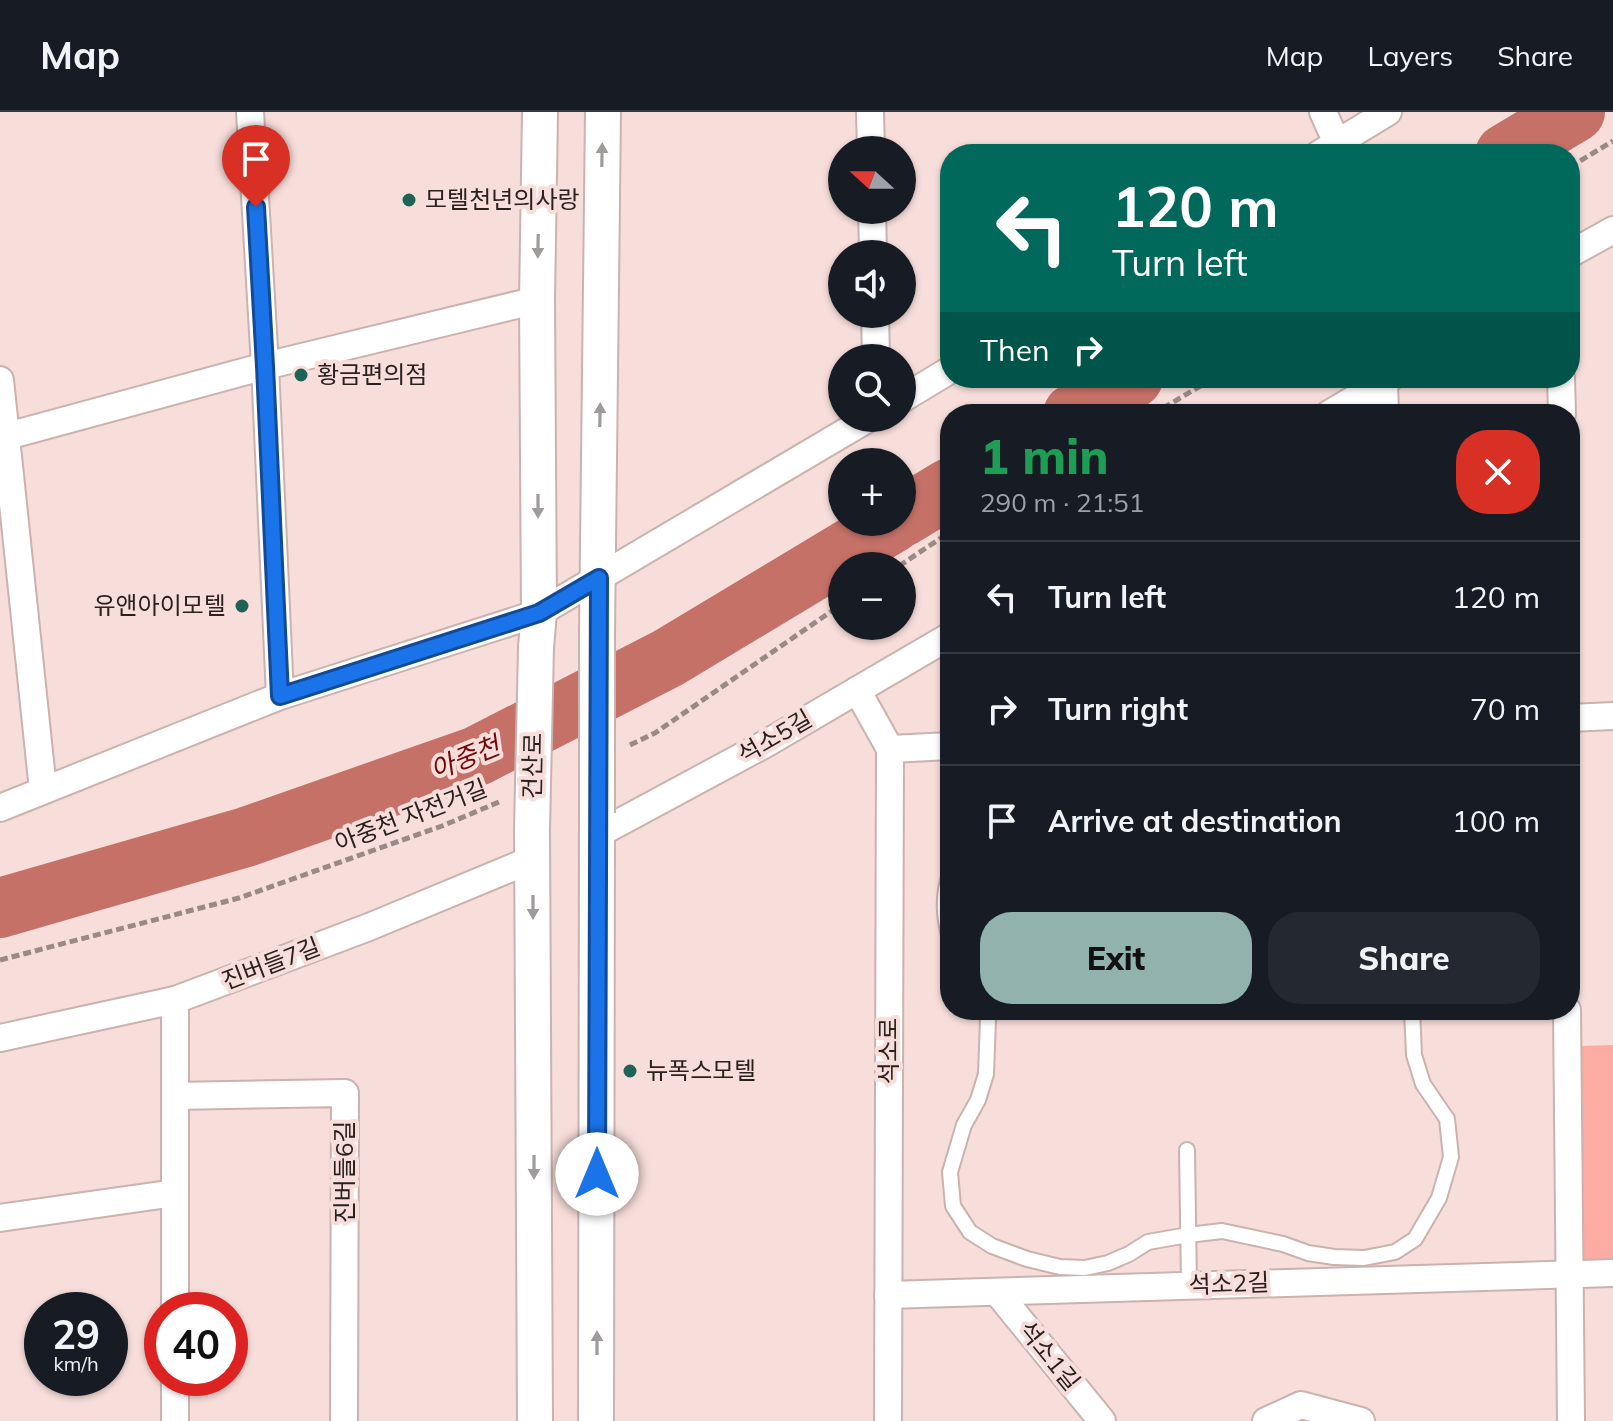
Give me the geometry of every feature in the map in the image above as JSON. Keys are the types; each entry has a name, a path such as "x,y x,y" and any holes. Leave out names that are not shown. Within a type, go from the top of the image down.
{"street":[{"path":"250,112 280,696"},
{"name":"건산로","path":"535,1421 532,844 539,613 537,300 540,112"},
{"path":"596,1421 597,633 603,112"},
{"path":"870,112 871,136"},
{"path":"1323,112 1327,144"},
{"path":"1336,144 1388,112"},
{"path":"1580,248 1613,230"},
{"path":"3,437 265,366 537,300"},
{"path":"916,391 940,376"},
{"path":"0,380 3,437 43,790"},
{"path":"1346,404 1373,388"},
{"path":"0,808 280,696 539,613 845,432"},
{"name":"석소5길","path":"598,824 767,743 940,642"},
{"name":"석소로","path":"857,690 890,749 888,1421"},
{"path":"1580,718 1613,716"},
{"path":"890,749 940,746"},
{"name":"진버들7길","path":"0,1038 175,1000 369,927 532,844"},
{"path":"175,1000 175,1292"},
{"path":"1567,1020 1571,1421"},
{"name":"진버들6길","path":"175,1096 345,1093 344,1421"},
{"path":"0,1218 175,1193"},
{"name":"석소2길","path":"888,1295 1613,1273"},
{"name":"석소1길","path":"997,1292 1102,1421"},
{"path":"175,1396 175,1421"},
{"path":"1266,1421 1301,1405 1361,1421"}],"lane":[{"path":"988,1020 986,1074 978,1100 964,1125 950,1172 953,1206 970,1232 992,1246 1060,1267 1085,1268 1108,1263 1148,1242 1222,1231 1334,1257 1364,1258 1395,1252 1415,1239 1439,1198 1451,1157 1447,1119 1423,1084 1414,1055 1412,1020"},
{"path":"1187,1150 1189,1285"}],"path":[{"path":"1580,161 1613,141"},
{"path":"1170,404 1197,388"},
{"path":"916,555 940,539"},
{"path":"629,745 655,733 828,614"},
{"name":"아중천 자전거길","path":"0,960 239,898 442,826 510,797"}],"shaded area":[{"path":"1613,1045 1613,1263 1577,1264 1580,1046"}],"waterway":[{"name":"아중천","path":"1522,144 1575,112"},
{"name":"아중천","path":"1090,404 1116,388"},
{"name":"아중천","path":"916,509 940,494"},
{"name":"아중천","path":"0,908 246,837 477,756 668,658 871,536"}],"place":[{"name":"모텔천년의사랑","path":"409,200"},
{"name":"황금편의점","path":"301,375"},
{"name":"유앤아이모텔","path":"242,606"},
{"name":"뉴폭스모텔","path":"630,1071"}],"route":[{"path":"256,207 280,696 539,613 599,578 597,1174"}]}
